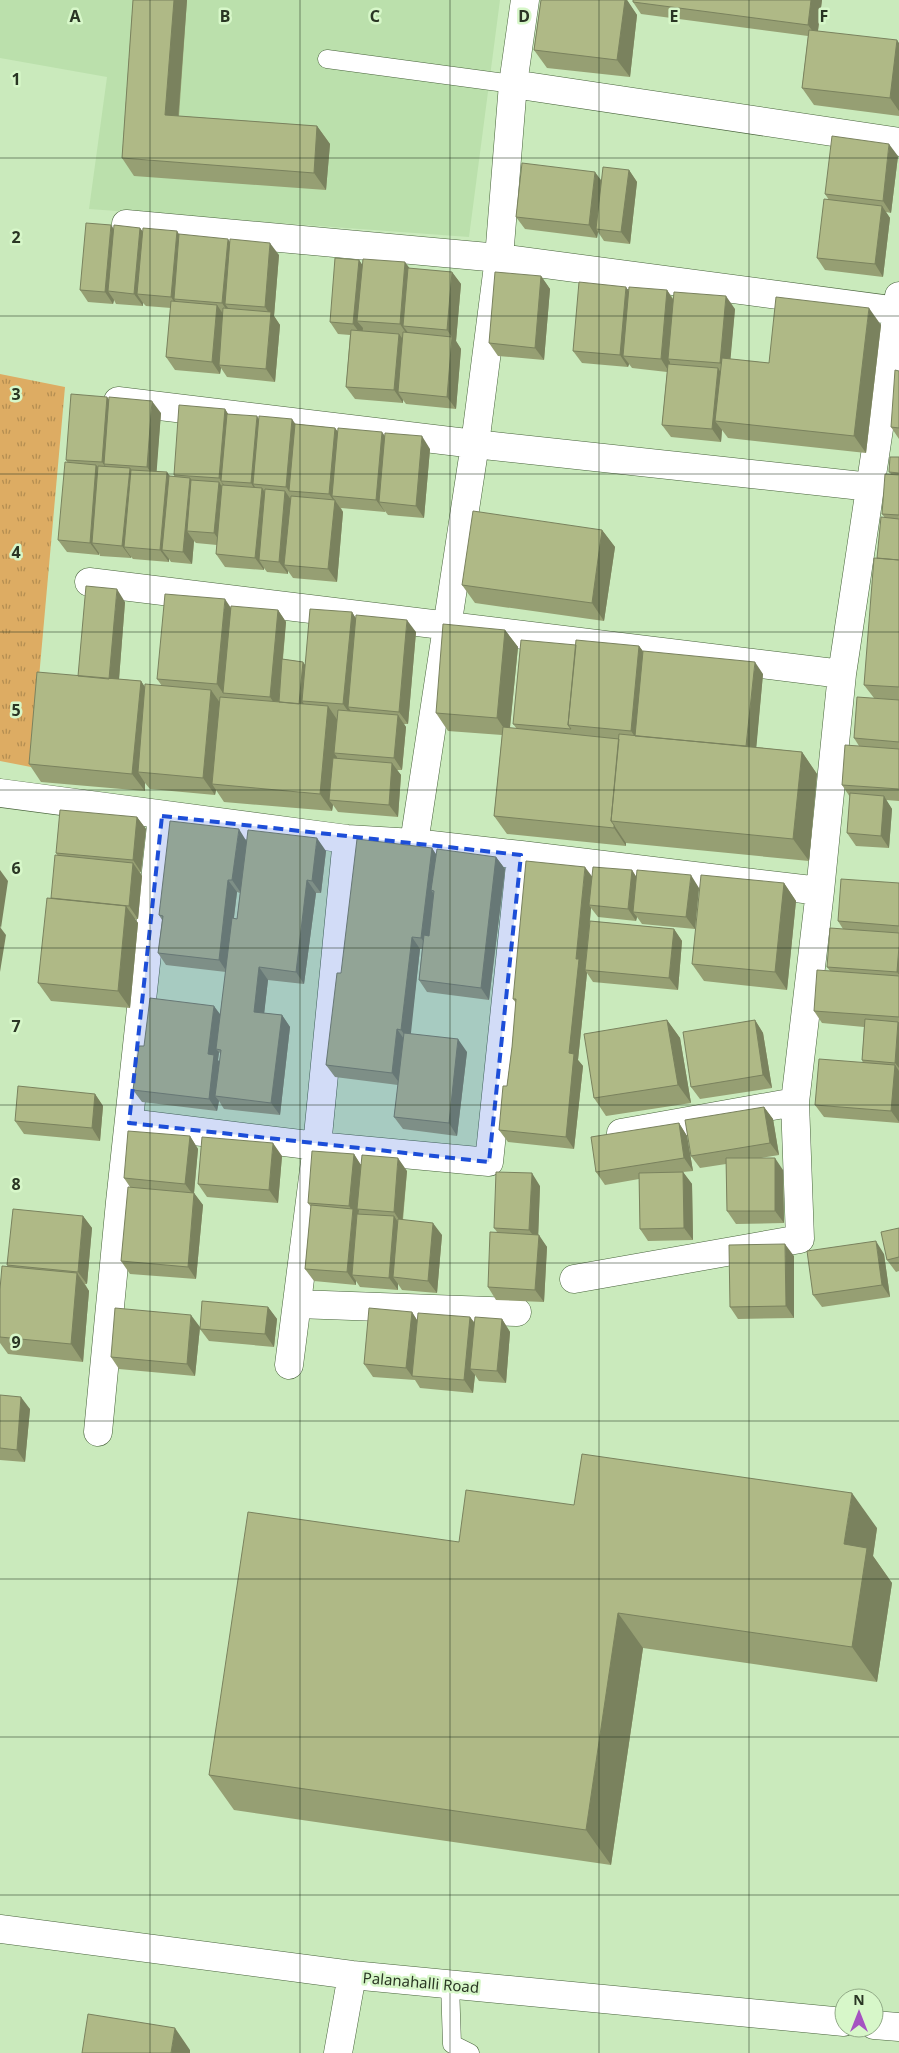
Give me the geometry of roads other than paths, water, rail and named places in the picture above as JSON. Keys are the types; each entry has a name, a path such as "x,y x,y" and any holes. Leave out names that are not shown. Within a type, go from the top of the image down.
{"street":[{"path":"414,844 475,444 498,258 513,84 525,0"},
{"path":"513,84 899,142"},
{"path":"126,224 498,258 898,306 842,674 820,890 795,1102 800,1239 574,1279"},
{"path":"102,399 475,444 871,488"},
{"path":"89,582 842,674"},
{"path":"0,793 162,816 347,839 521,855 820,890"},
{"path":"98,1432 162,816"},
{"path":"289,1365 317,1146 347,839"},
{"path":"129,1122 317,1146 489,1162 521,855"},
{"path":"617,1134 795,1102"},
{"path":"297,1304 517,1312"},
{"name":"Palanahalli Road","path":"0,1929 352,1975 834,2021"},
{"path":"338,2053 352,1975"},
{"path":"884,2026 899,2027"}],"lane":[{"path":"327,59 513,84"},
{"path":"450,1984 452,2044 470,2053"}]}
